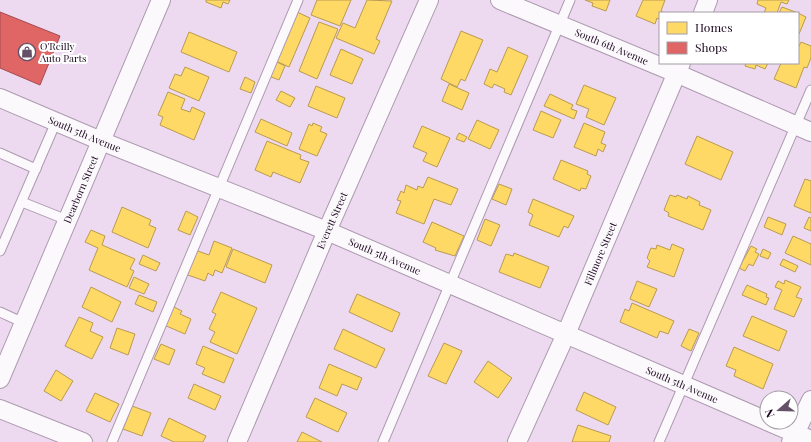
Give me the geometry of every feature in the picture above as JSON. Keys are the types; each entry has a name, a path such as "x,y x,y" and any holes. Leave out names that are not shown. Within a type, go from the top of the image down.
{"street":[{"name":"Dearborn Street","path":"0,379 161,0"},
{"name":"Everett Street","path":"237,442 327,231 429,0"},
{"name":"South 6th Avenue","path":"500,0 559,25 659,61"},
{"path":"703,12 708,0"},
{"name":"South 6th Avenue","path":"667,64 804,128"},
{"name":"Fillmore Street","path":"517,442 566,334 678,68"},
{"name":"South 5th Avenue","path":"0,98 101,141 327,231 759,418"},
{"path":"799,438 811,400"},
{"path":"0,409 83,442"},
{"name":"South 5th Avenue","path":"784,430 799,438"}],"lane":[{"path":"112,442 298,0"},
{"path":"383,442 570,0"},
{"path":"659,442 804,128 811,90"},
{"path":"0,251 56,122"},
{"path":"0,153 36,169"},
{"path":"22,202 67,220"},
{"path":"0,312 24,323"}],"building: Homes":[{"path":"206,0 230,0 228,4 223,2 221,8 206,2"},
{"path":"317,0 351,0 340,26 311,15"},
{"path":"367,0 392,1 376,39 380,41 374,54 336,38 343,23 355,28"},
{"path":"585,0 610,0 606,11 592,6 593,3"},
{"path":"643,0 665,0 661,11 662,12 659,12 659,19 657,18 655,24 636,16"},
{"path":"758,0 789,0 787,4 781,2 777,12 764,12 766,8 757,4"},
{"path":"782,7 795,12 780,12"},
{"path":"297,12 310,18 289,67 276,61"},
{"path":"799,14 806,17 799,34"},
{"path":"319,22 338,29 317,79 299,71"},
{"path":"461,31 483,40 465,81 461,79 457,87 441,79"},
{"path":"189,32 237,52 229,72 181,52"},
{"path":"801,42 811,46 811,58 807,68 804,67 796,88 774,79 781,64 799,64 799,46"},
{"path":"508,47 528,56 511,95 504,92 505,89 494,84 492,88 484,84 490,69 497,72"},
{"path":"341,49 363,59 352,84 330,75"},
{"path":"275,61 285,66 279,80 269,76"},
{"path":"746,64 768,64 765,69 756,65 755,69 745,66"},
{"path":"185,67 209,77 199,101 169,88 175,74 181,76"},
{"path":"245,77 255,82 251,93 240,89"},
{"path":"449,84 469,93 462,110 442,101"},
{"path":"584,85 616,98 604,125 586,117 589,109 576,104"},
{"path":"316,86 345,98 337,118 308,106"},
{"path":"281,91 295,98 290,107 276,100"},
{"path":"168,92 185,99 181,109 190,112 192,107 205,113 194,140 160,125 163,117 158,115"},
{"path":"550,94 573,105 571,109 577,111 574,119 544,106"},
{"path":"541,111 561,120 553,138 533,130"},
{"path":"261,119 292,133 287,146 255,132"},
{"path":"477,120 499,130 490,149 468,139"},
{"path":"313,123 322,127 320,131 327,134 317,156 299,149 309,124 312,126"},
{"path":"584,123 605,132 601,143 606,145 603,152 598,149 596,156 574,147"},
{"path":"422,126 450,138 437,167 423,161 427,153 413,147"},
{"path":"459,133 467,137 464,142 456,139"},
{"path":"697,136 733,152 721,180 685,164"},
{"path":"267,141 301,155 300,159 309,162 300,183 273,172 271,177 255,170"},
{"path":"561,160 588,171 587,174 591,176 586,189 581,188 580,191 553,179"},
{"path":"428,177 458,189 451,205 434,199 424,224 396,213 401,201 397,200 401,191 404,193 406,185 417,190 418,186 423,188"},
{"path":"805,179 811,181 811,213 794,206"},
{"path":"499,184 512,189 506,205 492,199"},
{"path":"670,195 676,197 677,195 687,199 688,196 700,202 699,205 711,210 703,230 668,216 669,213 664,210"},
{"path":"533,199 574,216 568,228 564,226 559,237 529,225 533,215 528,212"},
{"path":"122,207 151,220 149,225 156,228 148,248 112,232"},
{"path":"186,211 198,217 190,235 178,230"},
{"path":"768,217 786,224 782,235 764,227"},
{"path":"809,217 811,218 811,231 804,228"},
{"path":"485,219 500,225 491,246 477,240"},
{"path":"432,222 464,236 455,256 435,250 436,248 423,242"},
{"path":"91,230 105,236 102,245 135,259 130,269 134,271 127,287 89,270 98,248 85,242"},
{"path":"793,236 811,244 811,265 785,253"},
{"path":"214,241 232,248 222,273 215,270 213,276 208,273 205,281 185,274 195,250 209,255"},
{"path":"672,244 684,249 674,277 647,267 650,261 647,258 651,248 656,249 657,245 670,250"},
{"path":"751,246 757,249 755,252 759,254 753,266 749,264 745,271 739,268"},
{"path":"233,249 272,265 265,283 226,267"},
{"path":"763,249 771,253 768,259 760,256"},
{"path":"514,253 549,267 540,288 499,272 506,254 513,256"},
{"path":"143,255 160,263 156,271 139,264"},
{"path":"783,259 798,266 795,272 780,265"},
{"path":"134,277 149,284 144,294 129,288"},
{"path":"785,280 801,287 796,297 802,299 794,317 774,309 782,290 775,287 778,281 784,284"},
{"path":"637,281 657,289 649,307 630,299"},
{"path":"747,285 767,294 766,297 769,298 766,305 742,295"},
{"path":"91,287 121,302 112,322 82,307"},
{"path":"221,292 257,308 237,354 210,342 215,332 209,329 216,314 212,312"},
{"path":"357,294 400,313 392,332 349,312"},
{"path":"139,295 157,302 153,312 135,304"},
{"path":"632,303 674,321 668,334 660,331 657,338 620,322 625,309 629,311"},
{"path":"172,306 182,311 180,314 191,319 185,334 164,325"},
{"path":"752,316 787,331 779,351 743,336"},
{"path":"79,317 93,323 90,331 103,337 92,359 65,346"},
{"path":"117,328 135,334 128,355 110,348"},
{"path":"343,329 385,349 376,368 334,349"},
{"path":"689,329 699,333 691,351 681,346"},
{"path":"444,343 462,351 446,384 428,376"},
{"path":"161,344 175,350 169,365 154,359"},
{"path":"203,346 234,359 224,383 202,374 205,368 196,364"},
{"path":"734,347 773,364 763,389 734,376 736,370 726,366"},
{"path":"488,361 512,378 498,398 474,382"},
{"path":"329,364 362,378 357,390 342,384 337,396 319,388"},
{"path":"56,370 73,381 61,401 44,391"},
{"path":"194,384 221,396 215,410 188,398"},
{"path":"584,392 616,407 608,425 576,410"},
{"path":"95,393 119,404 110,422 86,411"},
{"path":"315,398 347,413 338,432 306,417"},
{"path":"132,406 151,413 142,436 123,429"},
{"path":"169,418 206,436 203,442 174,442 161,436"},
{"path":"578,425 611,436 609,442 572,442"},
{"path":"302,432 322,442 297,442"}],"building: Shops":[{"name":"O'Reilly Auto Parts","path":"0,12 60,36 40,85 0,68"}],"place":[{"name":"O'Reilly Auto Parts","path":"27,52"}]}
